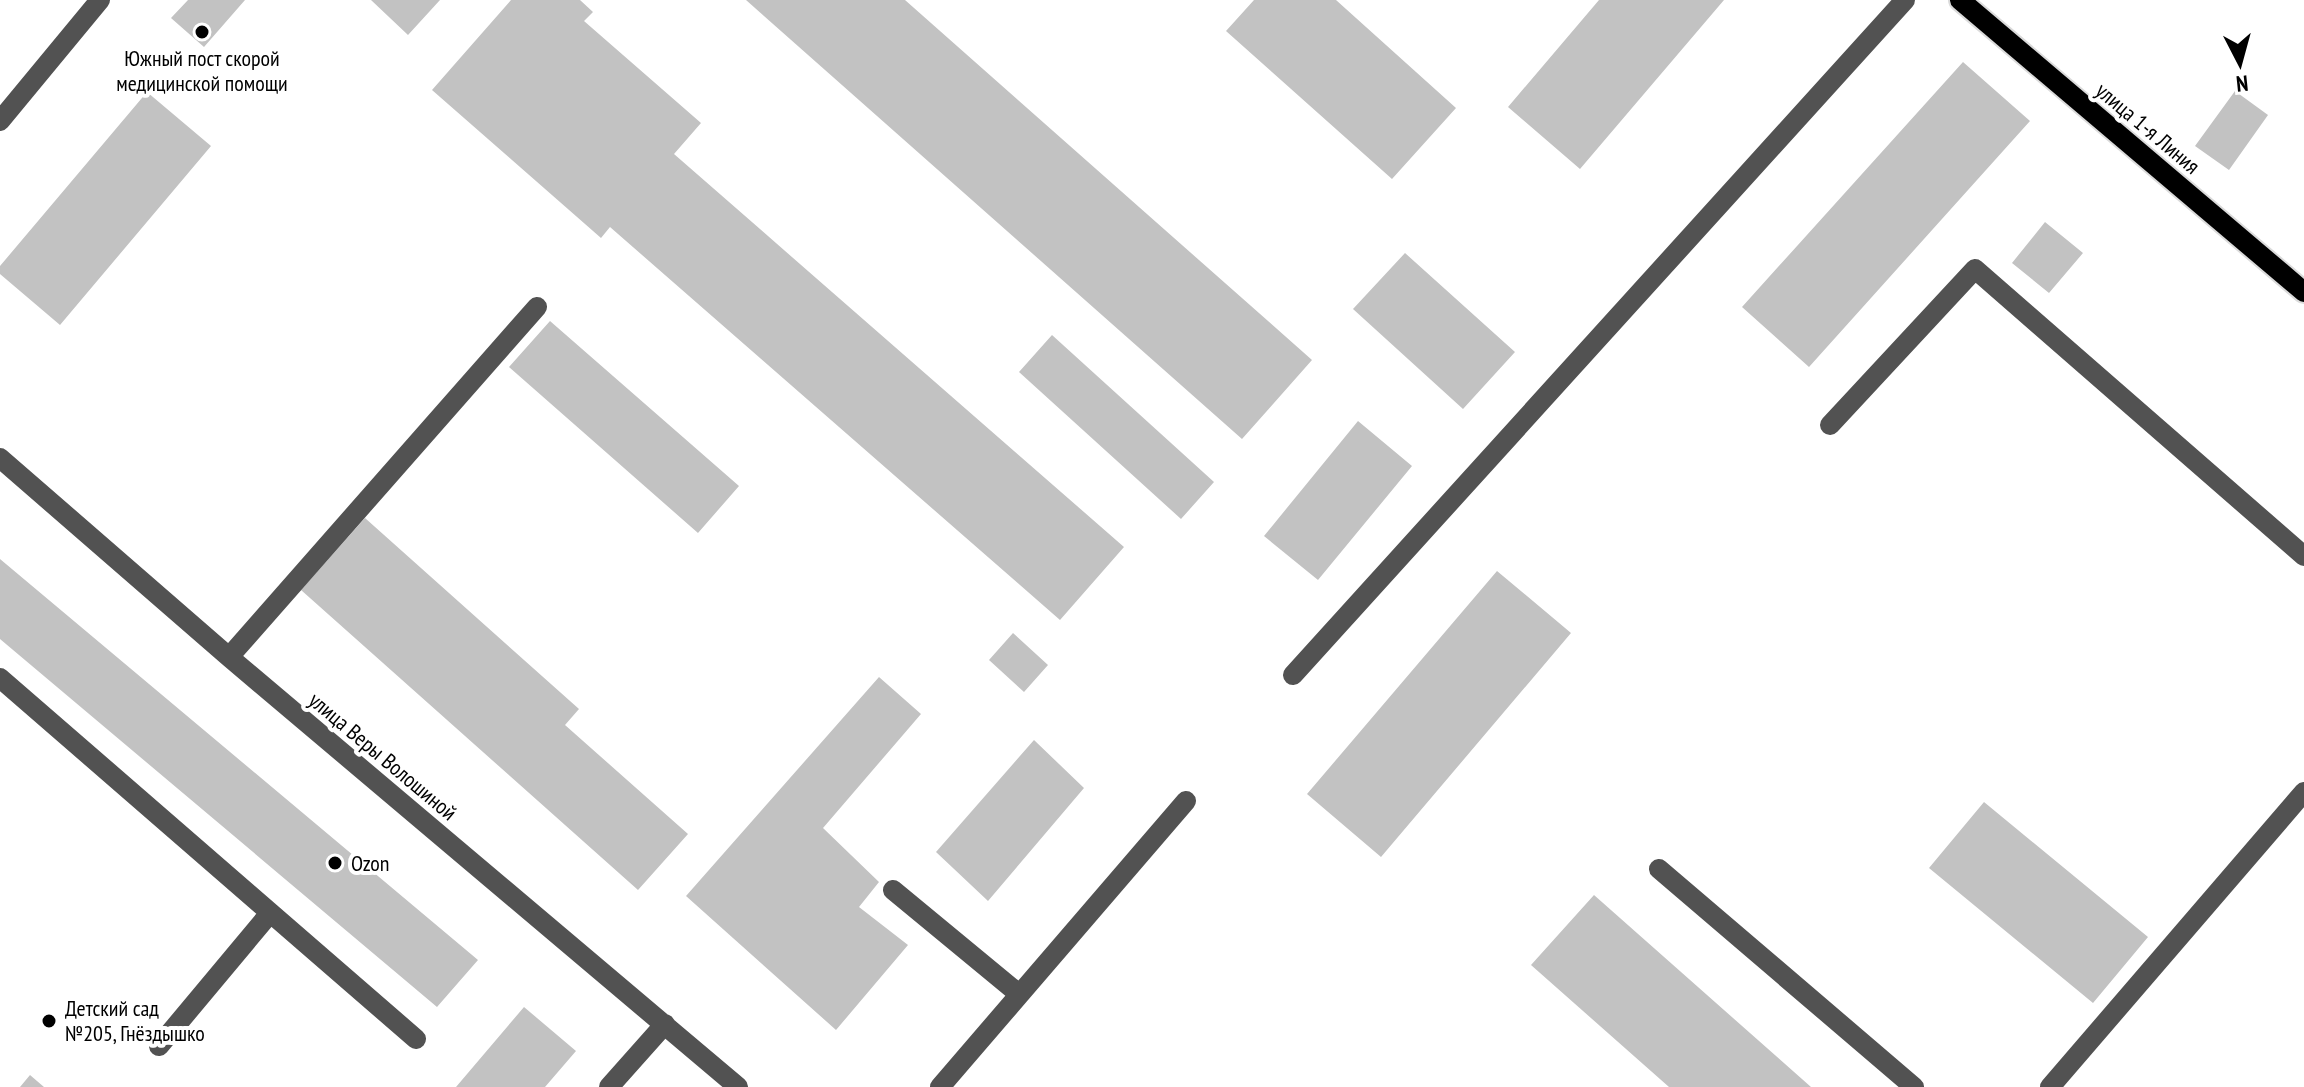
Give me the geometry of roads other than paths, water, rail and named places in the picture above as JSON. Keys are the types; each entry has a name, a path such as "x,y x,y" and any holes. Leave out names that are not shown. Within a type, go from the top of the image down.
{"main road":[{"name":"улица 1-я Линия","path":"1960,0 2304,292"}],"street":[{"path":"0,121 100,0"},
{"path":"1293,675 1905,0"},
{"path":"1830,425 1975,269 2304,556"},
{"path":"229,657 537,307"},
{"name":"улица Веры Волошиной","path":"0,458 229,657 738,1087"},
{"path":"0,678 416,1039"},
{"path":"2050,1087 2304,792"},
{"path":"940,1087 1186,801"},
{"path":"1659,869 1914,1087"},
{"path":"893,890 1019,994"},
{"path":"159,1046 270,913"},
{"path":"609,1087 665,1024"}],"place":[{"name":"Южный пост скорой медицинской помощи","path":"202,32"},
{"name":"Ozon","path":"335,863"},
{"name":"Детский сад №205, Гнёздышко","path":"49,1021"}]}
